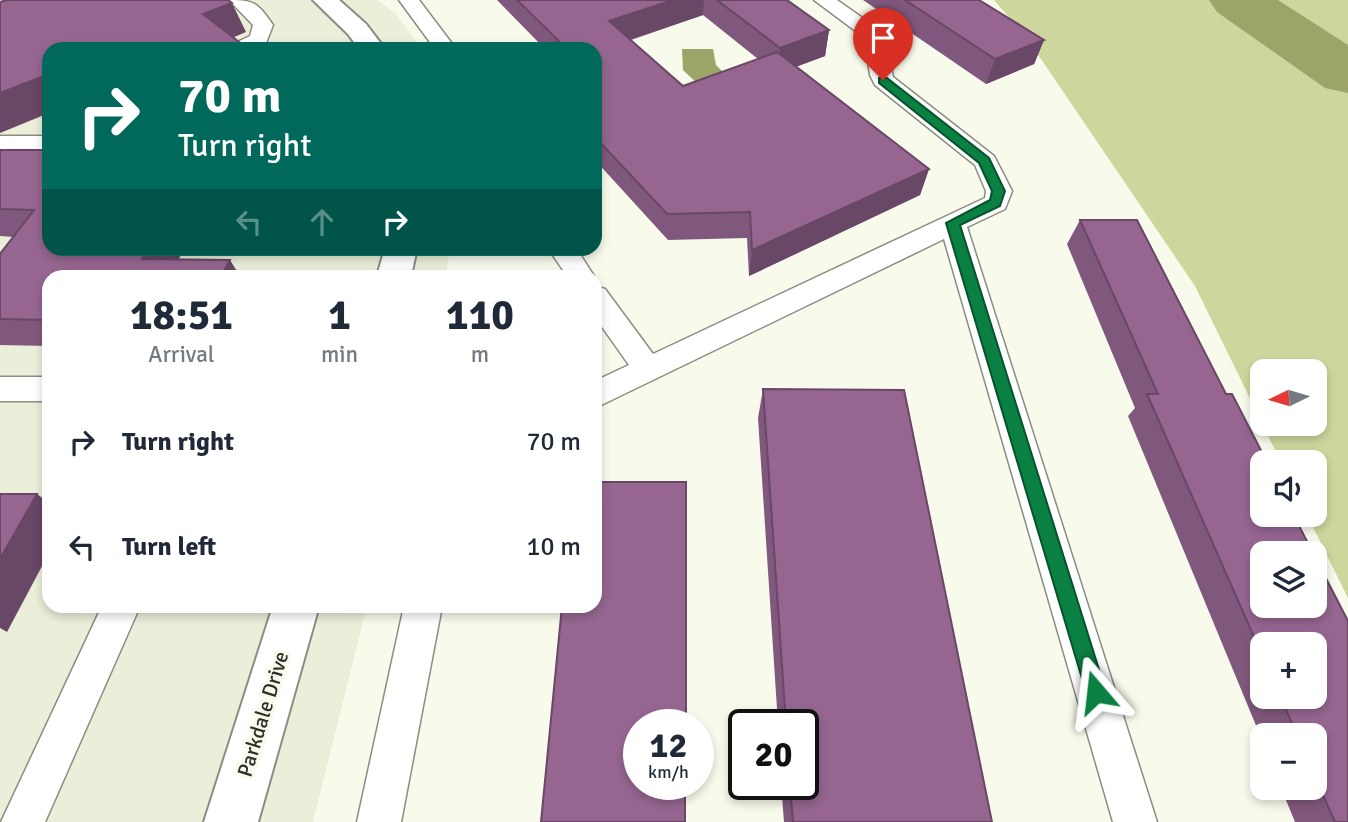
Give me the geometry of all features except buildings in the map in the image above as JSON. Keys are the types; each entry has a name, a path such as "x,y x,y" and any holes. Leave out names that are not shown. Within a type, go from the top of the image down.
{"street":[{"path":"325,0 357,29 367,42"},
{"name":"Parkdale Drive","path":"231,822 294,613"}],"lane":[{"path":"239,0 253,11 263,25 259,39 253,42"},
{"path":"409,0 441,42"},
{"path":"602,392 996,203 999,191 985,161 883,80 874,35 824,0"},
{"path":"0,143 42,143"},
{"path":"953,223 1135,822"},
{"path":"602,306 648,369"},
{"path":"0,389 42,389"},
{"path":"23,822 118,613"},
{"path":"379,822 422,613"}],"shaded area":[{"path":"0,0 377,0 396,14 417,42 42,42 42,256 448,256 447,270 42,270 42,613 365,613 313,822 0,822"},
{"path":"994,0 1348,0 1348,598 1327,555 1327,541 1320,541 1313,527 1327,527 1327,450 1275,450 1268,436 1327,436 1327,359 1250,359 1250,398 1195,286 1026,37"},
{"path":"682,49 713,49 716,65 730,79 702,88 683,70"}],"waterway":[{"path":"1238,0 1348,74"}],"route":[{"path":"883,80 985,161 999,191 996,203 953,223 1096,692"}]}
